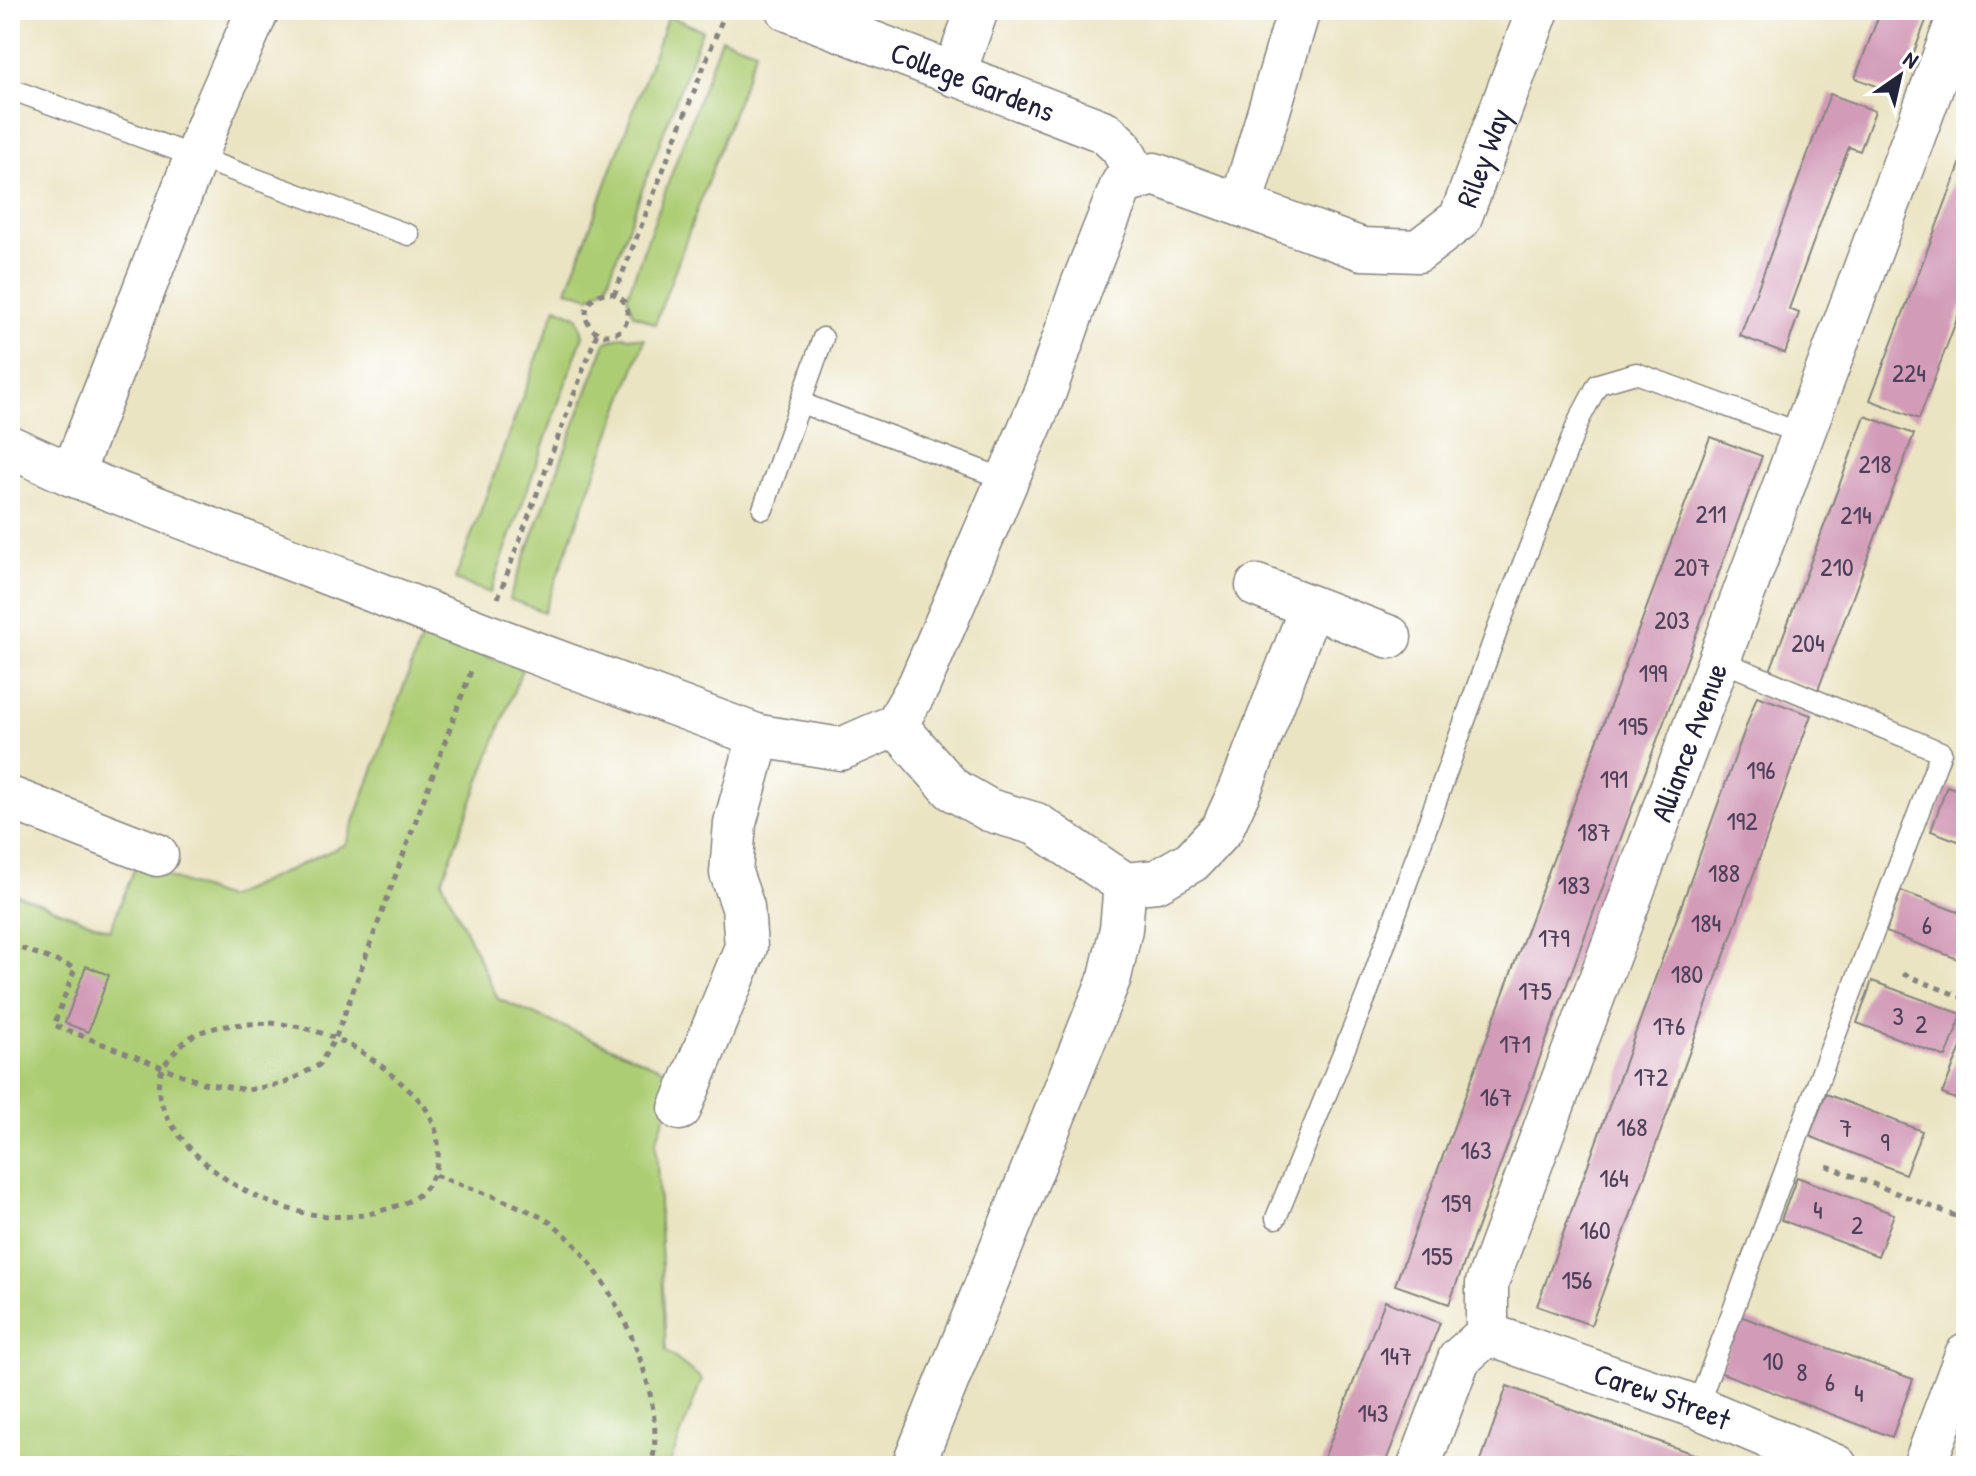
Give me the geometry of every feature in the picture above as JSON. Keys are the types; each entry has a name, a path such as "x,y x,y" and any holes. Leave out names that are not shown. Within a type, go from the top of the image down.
{"street":[{"path":"72,475 213,112 258,10"},
{"name":"College Gardens","path":"788,10 1105,132 1121,147 1138,179"},
{"path":"954,75 977,10"},
{"name":"Riley Way","path":"1138,179 1154,174 1362,249 1418,251 1460,219 1538,10"},
{"name":"Alliance Avenue","path":"1487,1334 1487,1283 1961,10"},
{"path":"1241,205 1302,15"},
{"path":"10,447 72,475 484,634 759,736 841,749 896,725 919,685 1045,392 1082,285 1122,184 1138,179"},
{"path":"1257,586 1390,637"},
{"path":"896,725 952,789 989,810 1036,824 1125,884 1157,881 1192,861 1222,829 1311,607"},
{"path":"680,1109 746,947 743,907 731,873 735,823 759,736"},
{"path":"10,798 157,855"},
{"path":"919,1450 1110,977 1121,929 1125,884"},
{"path":"1419,1466 1459,1359 1487,1334"},
{"name":"Carew Street","path":"1487,1334 1697,1407 1836,1466"},
{"path":"1924,1466 1966,1355"}],"lane":[{"path":"10,89 409,235"},
{"path":"763,509 823,338"},
{"path":"1276,1218 1367,994 1498,628 1579,420 1598,384 1636,373 1803,434"},
{"path":"801,403 1007,480"},
{"path":"1697,1407 1941,752 1719,660"}],"path":[{"path":"614,295 726,10"},
{"path":"600,295 614,295 627,308 624,325 615,333 597,333 588,323 587,309 600,295"},
{"path":"10,944 75,968 54,1025 203,1083 248,1090 285,1083 319,1065 336,1037 597,333"},
{"path":"1903,974 1966,999"},
{"path":"295,1024 336,1037 388,1070 427,1111 437,1134 439,1156 435,1175 417,1198 368,1215 304,1212 267,1203 207,1167 184,1145 166,1115 157,1090 163,1067 176,1050 196,1034 227,1025 295,1024"},
{"path":"1827,1166 1966,1220"},
{"path":"435,1175 551,1224 586,1257 606,1285 636,1349 652,1409 656,1442 651,1466"}],"green space":[{"path":"668,16 702,30 606,286 590,297 567,290"},
{"path":"721,38 756,50 655,324 633,314 627,296"},
{"path":"556,307 578,317 583,335 490,593 455,580"},
{"path":"623,336 645,339 544,612 509,599 606,342"},
{"path":"423,634 522,669 442,881 498,999 665,1070 673,1094 656,1141 666,1351 702,1379 669,1466 10,1466 10,892 110,930 136,865 226,898 346,844"}],"building":[{"path":"1881,10 1930,10 1898,94 1855,78"},
{"path":"1830,94 1875,111 1860,151 1849,147 1833,188 1789,309 1799,313 1785,353 1740,336"},
{"path":"1966,149 1966,295 1919,419 1870,400"},
{"path":"1865,416 1914,434 1818,690 1770,671"},
{"path":"1710,437 1762,456 1449,1304 1395,1285"},
{"path":"1757,696 1811,715 1591,1325 1537,1306"},
{"path":"1947,786 1966,793 1966,844 1931,831"},
{"path":"1901,891 1966,915 1966,962 1886,932"},
{"path":"86,966 109,975 88,1032 65,1023"},
{"path":"1872,981 1962,1014 1946,1057 1857,1023"},
{"path":"1966,1035 1966,1103 1942,1094"},
{"path":"1826,1094 1922,1131 1905,1174 1809,1136"},
{"path":"1797,1177 1894,1214 1878,1256 1781,1220"},
{"path":"1385,1301 1440,1323 1384,1466 1321,1466"},
{"path":"1740,1316 1913,1379 1892,1437 1719,1372"},
{"path":"1507,1386 1726,1466 1479,1466"}]}
